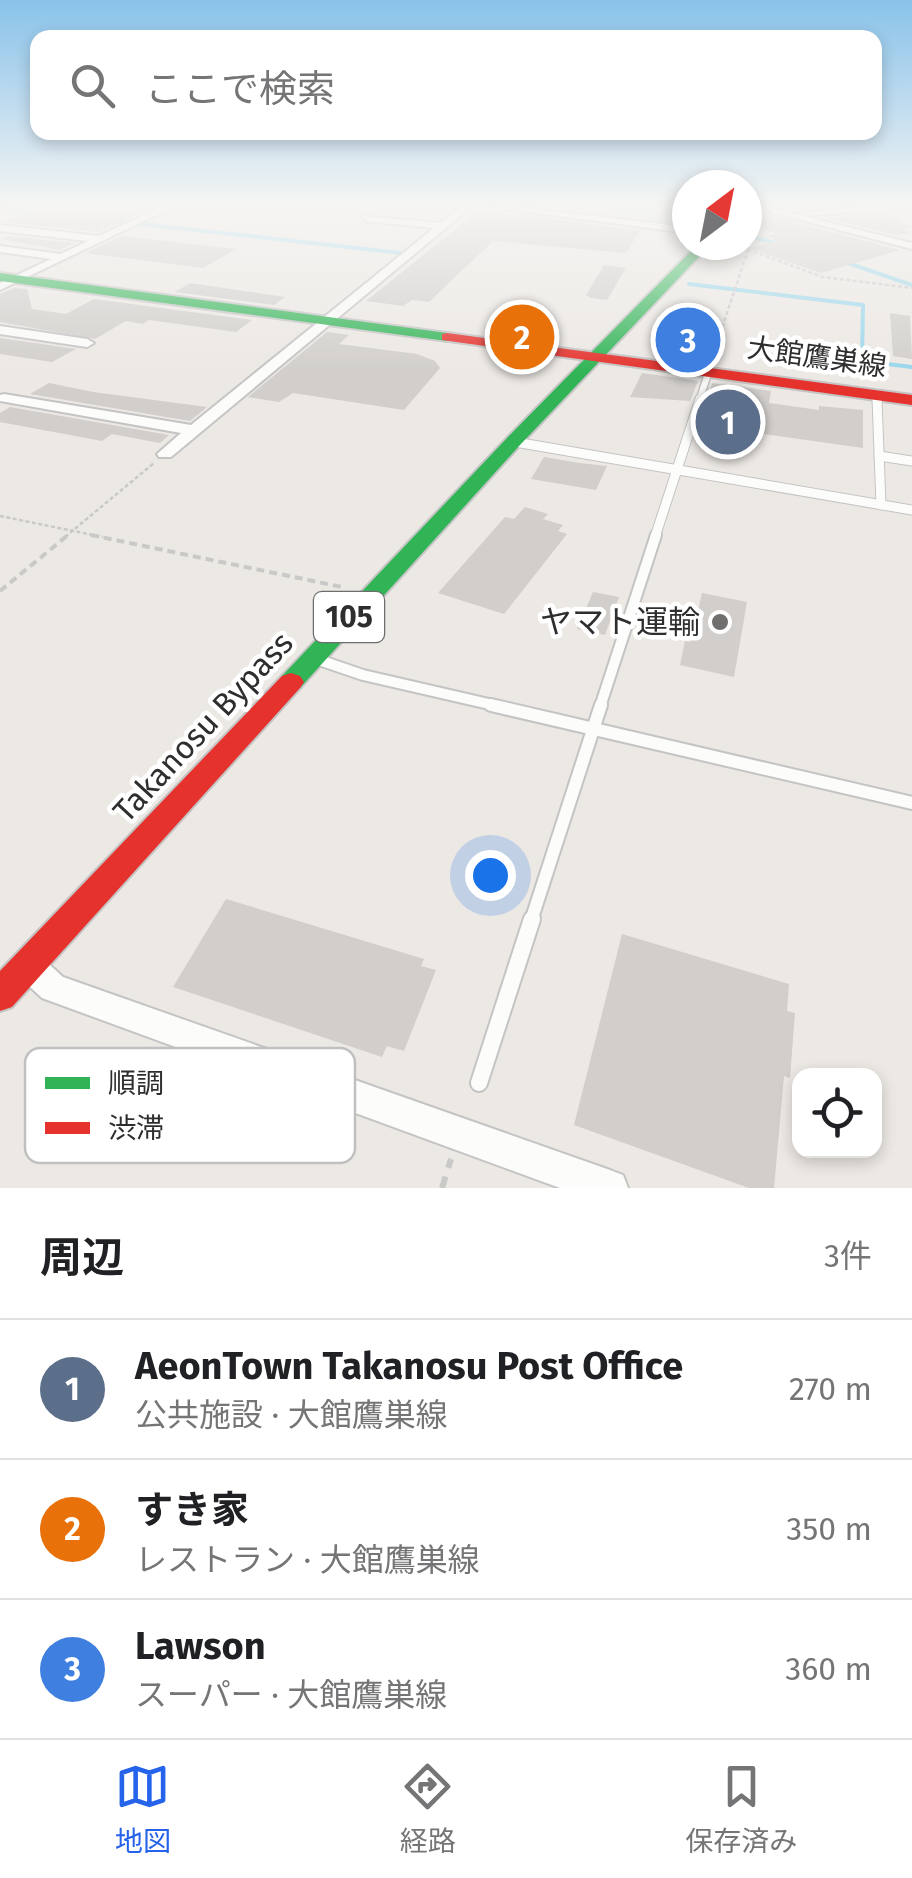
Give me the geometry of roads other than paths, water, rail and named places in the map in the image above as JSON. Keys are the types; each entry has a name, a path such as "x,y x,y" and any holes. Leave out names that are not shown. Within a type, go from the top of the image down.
{"main road":[{"name":"Takanosu Bypass","path":"0,995 371,593 687,262"},
{"name":"大館鷹巣線","path":"5,281 912,400"}],"street":[{"path":"5,281 50,262"},
{"path":"165,454 398,262"},
{"path":"0,330 87,343"},
{"path":"4,398 194,430"},
{"path":"26,964 53,988 219,1048"},
{"path":"355,1097 610,1188"}],"lane":[{"path":"479,1083 708,373"},
{"path":"878,395 881,505"},
{"path":"514,441 912,510"},
{"path":"880,456 912,461"},
{"path":"312,657 363,675 912,804"}],"waterway":[{"path":"846,262 912,285"},
{"path":"689,284 863,305 862,361 912,367"}],"place":[{"name":"すき家","path":"522,337"},
{"name":"Lawson","path":"688,340"},
{"name":"AeonTown Takanosu Post Office","path":"728,422"},
{"name":"ヤマト運輸","path":"720,622"}]}
